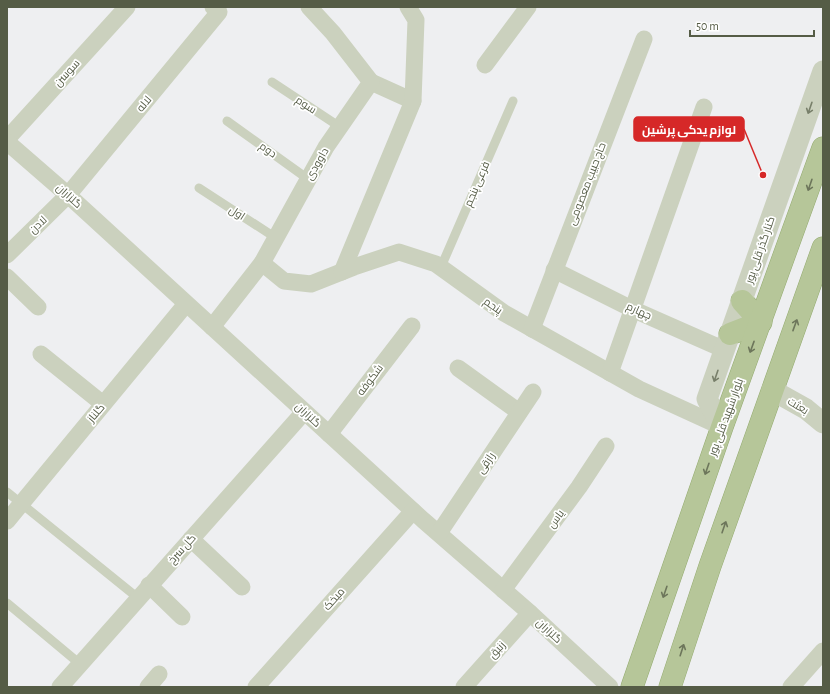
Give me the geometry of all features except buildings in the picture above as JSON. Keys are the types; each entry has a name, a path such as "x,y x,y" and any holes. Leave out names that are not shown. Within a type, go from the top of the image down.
{"highway":[{"name":"بلوار شهید قلی پور","path":"632,687 722,427 823,148"},
{"path":"670,687 710,566 823,248"},
{"path":"728,342 761,322 742,301"}],"street":[{"name":"سوسن","path":"7,140 127,7"},
{"path":"309,7 333,33 371,82 413,101"},
{"path":"342,272 413,101 416,20 408,7"},
{"path":"485,65 528,7"},
{"name":"لاله","path":"68,195 216,10"},
{"name":"حاج حبیب معصومی","path":"532,329 644,39"},
{"name":"کنار گذر قلی پور","path":"722,427 707,399 823,71"},
{"name":"داوودی","path":"212,327 262,263 326,147 371,82"},
{"path":"610,373 704,107"},
{"name":"گلزاران","path":"7,140 413,511 530,613 610,687"},
{"name":"لادن","path":"7,255 68,195"},
{"name":"پنجم","path":"262,263 284,281 311,284 399,252 436,264 504,313 532,329 639,389 722,427"},
{"name":"چهارم","path":"554,270 632,309 728,342"},
{"path":"7,276 38,307"},
{"name":"گلناز","path":"7,521 186,304"},
{"name":"شکوفه","path":"329,434 412,326"},
{"path":"41,354 104,404"},
{"path":"458,368 519,412"},
{"name":"بعثت","path":"772,390 806,409 823,423"},
{"name":"رازقی","path":"439,534 533,392"},
{"name":"گل سرخ","path":"60,687 304,412"},
{"name":"یاس","path":"503,590 580,487 606,446"},
{"name":"میخک","path":"256,687 413,511"},
{"path":"191,539 242,587"},
{"path":"144,591 182,617"},
{"name":"زنبق","path":"464,687 530,613"},
{"path":"791,687 823,651"},
{"path":"148,687 159,674"}],"lane":[{"name":"سوم","path":"272,82 340,127"},
{"name":"فرعی پنجم","path":"441,267 513,101"},
{"name":"دوم","path":"227,122 308,179"},
{"name":"اول","path":"199,188 276,238"},
{"path":"7,492 21,504 144,591"},
{"path":"7,603 80,664"}],"place":[{"name":"لوازم یدکی پرشین","path":"763,175"}]}
